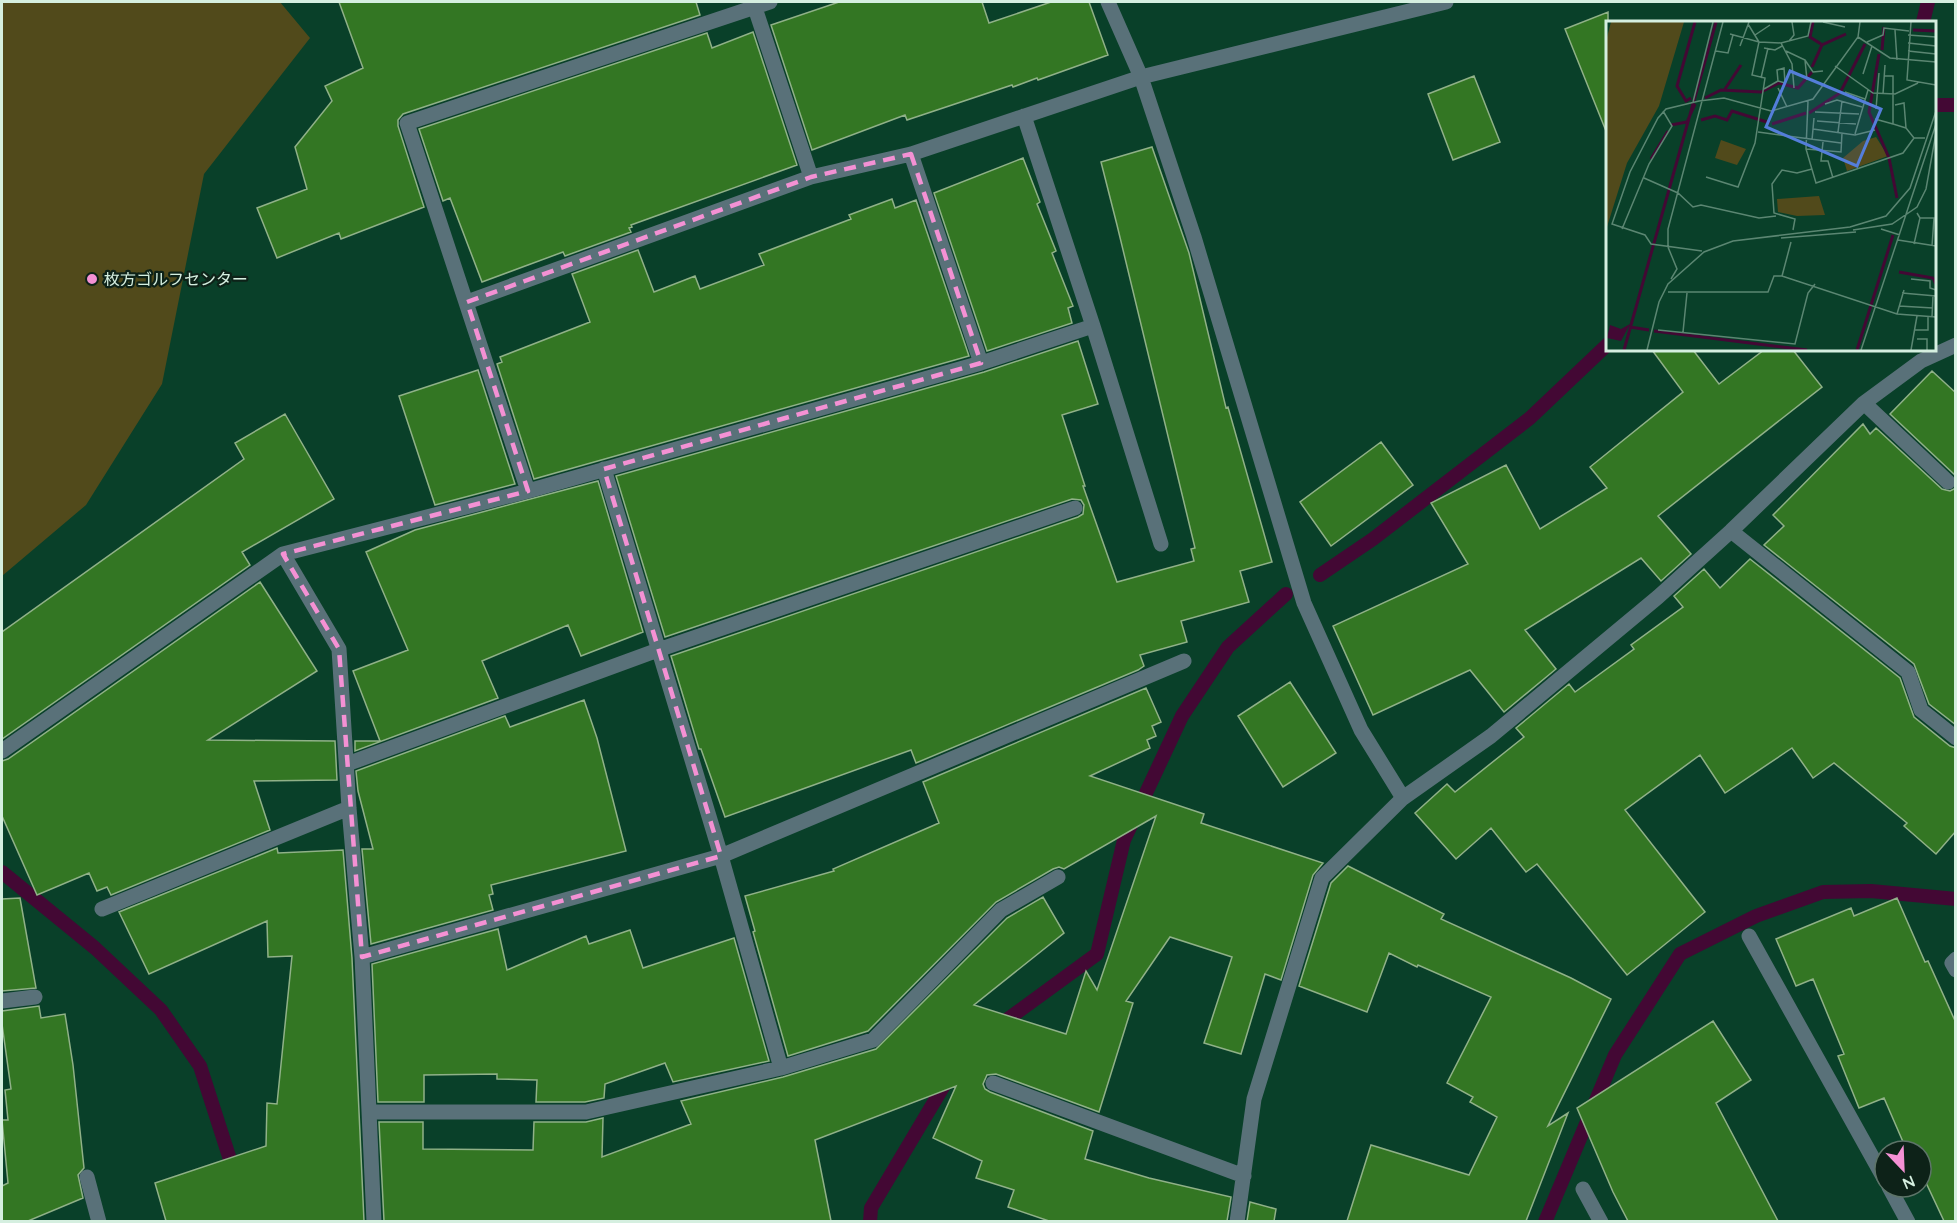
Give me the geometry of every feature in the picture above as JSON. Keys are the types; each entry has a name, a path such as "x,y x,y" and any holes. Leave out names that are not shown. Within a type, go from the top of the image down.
{"street":[{"path":"528,491 407,123 754,4 770,2"},
{"path":"1108,2 1141,76 1194,237 1304,603 1360,730 1403,798"},
{"path":"467,302 811,177 911,154 1141,76 1446,2"},
{"path":"754,4 811,177"},
{"path":"1024,116 1161,544"},
{"path":"911,154 981,363"},
{"path":"2,751 283,554 528,491 981,363 1093,326"},
{"path":"1237,1221 1254,1099 1322,878 1403,798 1491,736 1658,597 1731,531 1864,402 1922,361 1956,345"},
{"path":"1864,402 1948,482"},
{"path":"604,469 721,856 781,1068"},
{"path":"347,764 658,650 1075,508"},
{"path":"1731,531 1908,672 1921,710 1956,738"},
{"path":"283,554 339,649 349,808 362,957 374,1221"},
{"path":"362,957 721,856 1184,661"},
{"path":"102,909 349,808"},
{"path":"369,1112 586,1113 781,1068 873,1040 1001,910 1058,877"},
{"path":"1749,936 1873,1158"},
{"path":"1956,959 1952,963 1956,970"},
{"path":"2,1001 35,997"},
{"path":"993,1083 1244,1176"},
{"path":"87,1177 99,1221"},
{"path":"1583,1189 1601,1221"},
{"path":"1896,1199 1908,1221"}],"highlighted area":[{"path":"911,154 981,363 604,469 721,856 362,957 339,649 283,554 528,491 467,302 811,177"}],"shaded area":[{"name":"枚方ゴルフセンター","path":"2,2 280,2 310,38 204,174 162,384 86,505 2,576"}],"building":[{"path":"339,2 696,2 700,15 403,114 398,120 398,126 424,207 341,239 339,233 277,258 257,208 307,189 295,147 332,101 325,86 363,68"},
{"path":"839,2 982,2 989,23 1051,2 1089,2 1108,55 1038,80 1037,78 1013,87 1012,85 907,120 905,115 812,150 771,25"},
{"path":"1608,12 1608,21 1606,21 1606,131 1565,29"},
{"path":"753,32 797,165 631,225 632,227 629,228 631,232 565,256 563,252 482,282 450,198 443,201 419,129 707,33 712,48"},
{"path":"1474,76 1500,142 1453,160 1428,94"},
{"path":"1152,147 1189,253 1226,408 1228,407 1272,562 1240,571 1249,602 1181,621 1187,642 1140,655 1144,666 1138,670 916,763 911,750 725,817 701,749 699,749 671,656 1078,517 1083,514 1084,505 1081,500 1072,499 665,637 616,476 984,372 1078,341 1098,404 1062,415 1085,486 1083,486 1117,582 1194,561 1191,549 1195,548 1101,162"},
{"path":"1023,158 1040,202 1037,204 1056,251 1052,253 1073,306 1068,308 1072,323 987,351 934,193"},
{"path":"892,199 895,208 916,200 969,356 534,479 497,364 502,362 500,357 590,322 572,274 638,250 654,292 695,276 700,289 764,265 759,254 851,219 849,215"},
{"path":"1653,351 1694,351 1719,384 1763,351 1794,351 1822,387 1658,516 1691,554 1661,581 1641,558 1525,630 1556,669 1504,712 1470,670 1373,715 1333,626 1468,564 1431,503 1506,465 1540,529 1607,488 1590,467 1683,392"},
{"path":"478,370 515,484 435,505 399,396"},
{"path":"1932,371 1956,393 1956,476 1890,414"},
{"path":"285,414 334,499 242,552 250,565 2,739 2,632 244,459 235,443"},
{"path":"1863,424 1870,434 1876,428 1942,489 1950,491 1956,488 1956,725 1929,704 1914,664 1764,545 1784,526 1773,515"},
{"path":"1381,442 1413,485 1331,546 1300,502"},
{"path":"598,481 643,632 581,656 568,625 482,661 498,698 355,751 355,741 380,741 353,671 408,650 366,552 415,530"},
{"path":"1750,559 1900,678 1914,717 1950,746 1956,748 1956,831 1936,854 1904,826 1907,823 1834,763 1813,778 1792,748 1725,793 1700,755 1625,810 1705,912 1627,975 1537,864 1526,872 1491,828 1456,859 1415,813 1447,784 1455,792 1524,737 1516,728 1569,684 1575,692 1634,649 1631,645 1683,607 1674,596 1704,569 1720,588"},
{"path":"260,582 317,671 208,740 335,741 337,780 254,781 270,830 111,895 107,887 97,891 89,873 37,895 2,816 2,761"},
{"path":"1290,682 1336,753 1283,787 1238,716"},
{"path":"1146,688 1161,722 1152,726 1156,736 1147,740 1150,748 1090,776 1204,814 1201,823 1323,863 1313,875 1281,980 1265,974 1241,1054 1204,1043 1232,957 1170,937 1126,1001 1133,1003 1099,1112 996,1074 987,1075 983,1084 990,1092 1093,1131 1085,1159 1149,1178 1231,1197 1227,1221 1049,1221 1008,1207 1014,1190 976,1178 982,1161 933,1138 956,1086 815,1140 831,1221 384,1221 379,1122 423,1122 423,1149 533,1150 534,1122 586,1122 603,1118 602,1157 691,1124 681,1101 783,1077 876,1049 1007,918 1043,897 1064,933 974,1005 1066,1034 1086,971 1097,990 1156,816 1064,869 1059,867 1053,869 996,902 868,1031 788,1056 745,896 834,871 833,869 939,823 923,782"},
{"path":"584,700 597,738 626,851 491,885 493,894 489,895 493,910 371,944 362,849 373,849 358,791 356,771 505,716 510,727"},
{"path":"277,848 278,853 343,850 352,958 364,1221 166,1221 155,1183 266,1146 267,1103 277,1104 292,956 268,957 267,921 149,974 119,912"},
{"path":"1348,866 1444,914 1441,919 1571,978 1611,999 1548,1126 1568,1113 1526,1221 1347,1221 1371,1145 1469,1175 1497,1117 1470,1102 1473,1097 1447,1083 1491,997 1389,953 1367,1012 1299,986 1331,883"},
{"path":"20,898 36,988 2,991 2,899"},
{"path":"1897,898 1925,962 1928,961 1956,1023 1956,1221 1944,1221 1933,1198 1933,1139 1902,1139 1884,1098 1859,1108 1838,1056 1844,1054 1813,979 1796,986 1776,939 1851,908 1854,916"},
{"path":"498,929 507,970 586,936 589,944 630,930 643,968 734,938 769,1061 673,1082 665,1063 605,1084 604,1098 585,1102 536,1102 537,1080 497,1079 497,1074 424,1075 424,1102 378,1102 372,964"},
{"path":"39,1006 41,1018 65,1014 84,1168 78,1175 83,1198 28,1221 2,1221 2,1186 8,1183 2,1120 8,1120 5,1090 11,1089 2,1011"},
{"path":"1713,1021 1751,1080 1716,1103 1778,1221 1628,1221 1577,1108"},
{"path":"1250,1202 1276,1209 1274,1221 1247,1221"}],"waterway":[{"path":"1923,21 1928,2"},
{"path":"1936,105 1956,105"},
{"path":"1320,575 1373,539 1530,418 1606,346"},
{"path":"997,1027 1097,954 1124,840 1182,716 1228,647 1286,594"},
{"path":"2,872 95,948 161,1010 200,1066 235,1175"},
{"path":"1545,1222 1615,1055 1680,954 1756,916 1823,892 1871,891 1956,899"},
{"path":"870,1222 871,1208 949,1077"}],"place":[{"name":"枚方ゴルフセンター","path":"92,279"}]}
